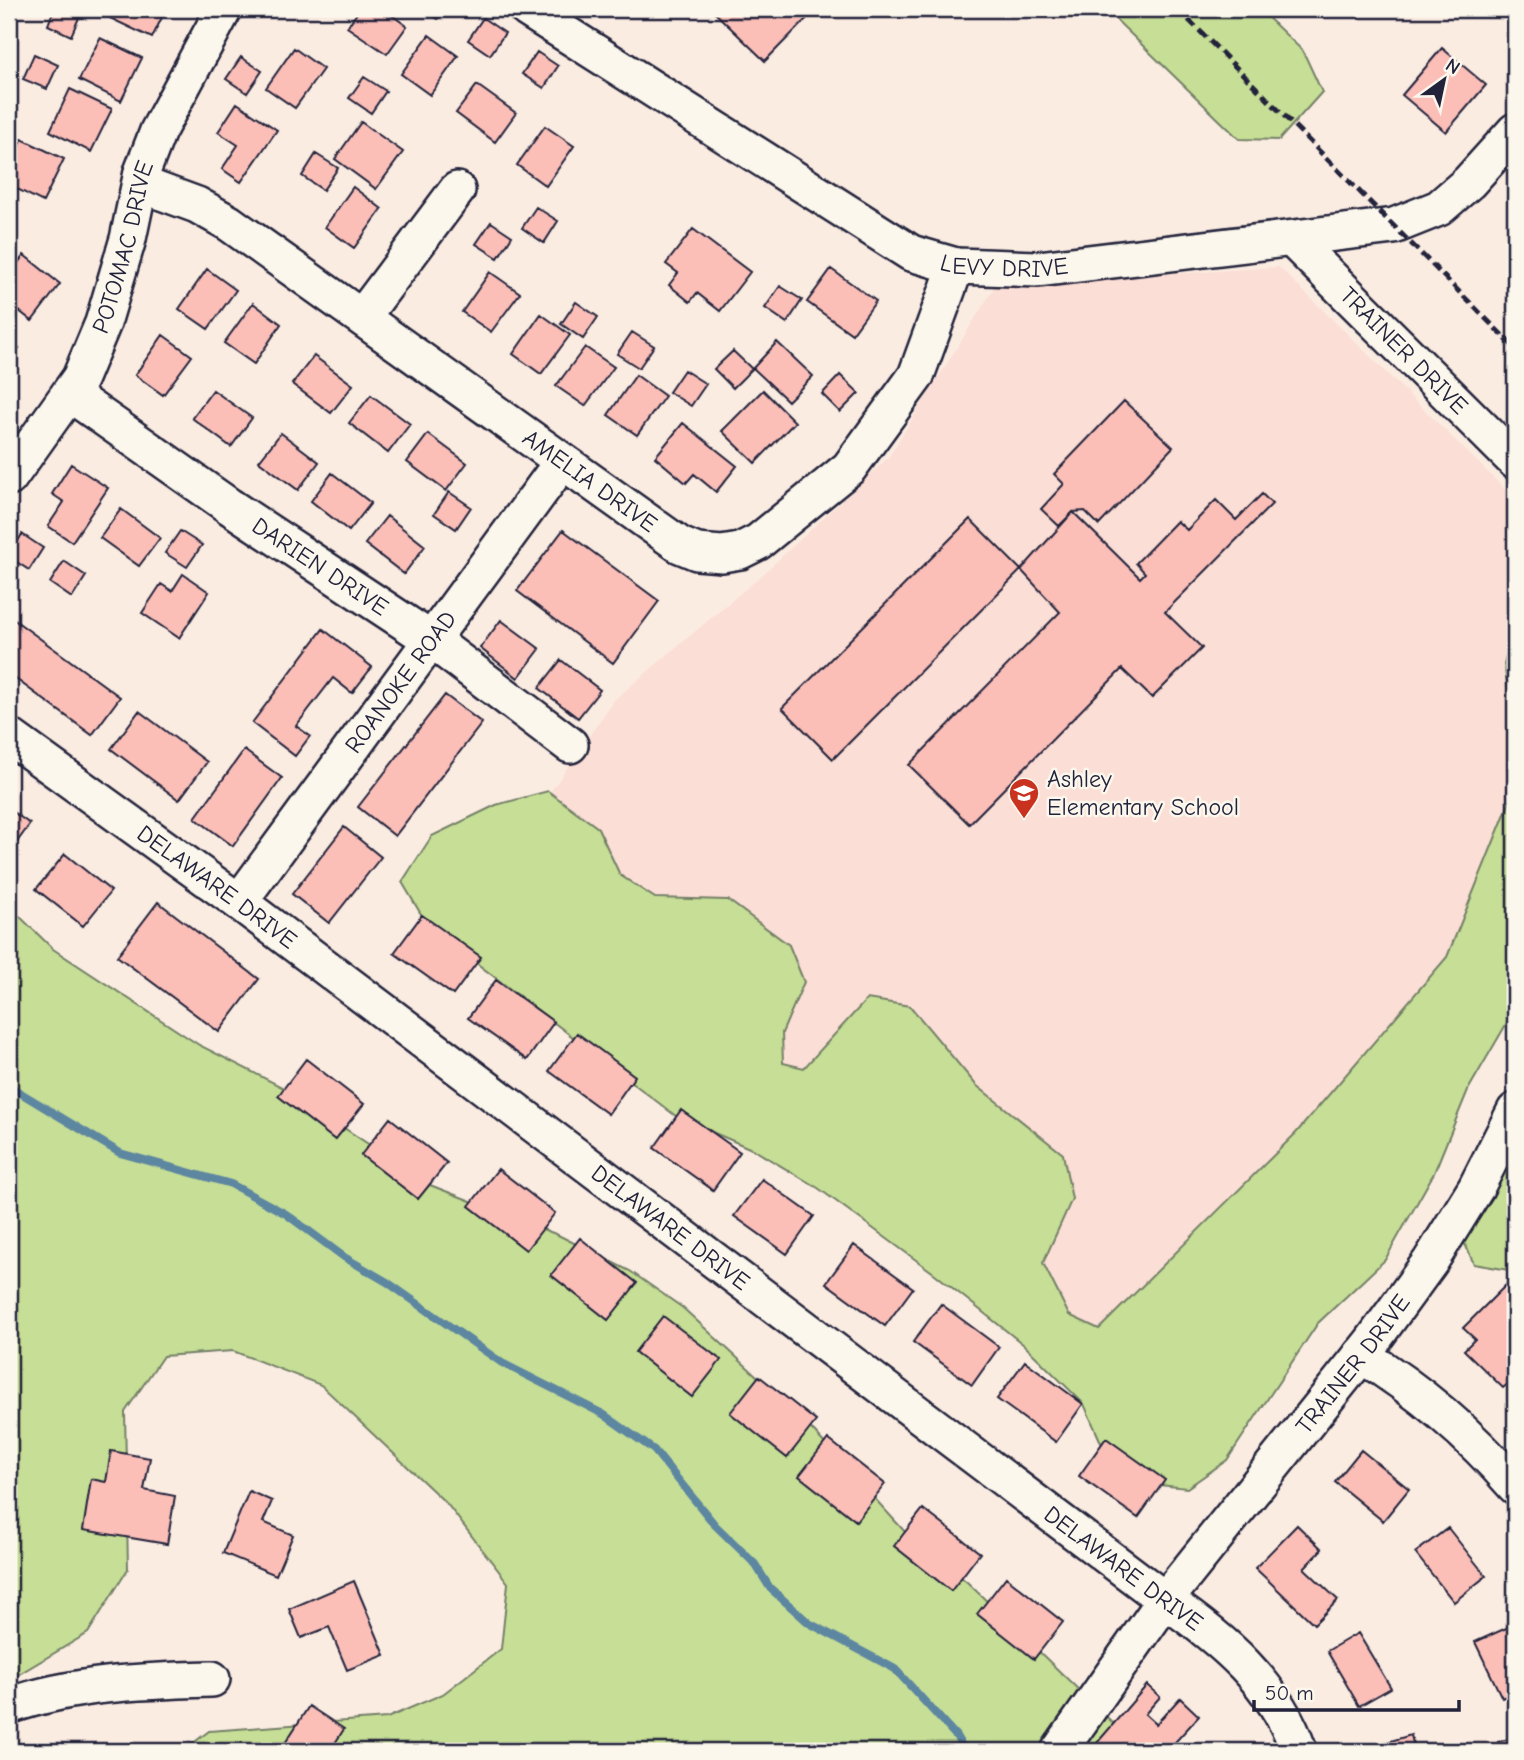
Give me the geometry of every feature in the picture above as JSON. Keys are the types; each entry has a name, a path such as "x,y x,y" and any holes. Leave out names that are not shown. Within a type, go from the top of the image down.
{"street":[{"name":"POTOMAC DRIVE","path":"9,478 80,378 103,323 128,239 140,184 158,131 224,9"},
{"name":"LEVY DRIVE","path":"527,9 911,253 956,266 1038,269 1394,226 1439,208 1469,182 1515,131"},
{"name":"AMELIA DRIVE","path":"140,184 197,205 229,223 680,545 697,552 722,554 758,542 849,468 916,376 956,266"},
{"path":"362,317 457,190"},
{"name":"TRAINER DRIVE","path":"1292,239 1515,461"},
{"name":"DARIEN DRIVE","path":"70,394 229,506 430,639 570,745"},
{"name":"ROANOKE ROAD","path":"239,902 562,462"},
{"name":"DELAWARE DRIVE","path":"9,736 239,902 1164,1600 1207,1629 1244,1662 1271,1696 1299,1751"},
{"name":"TRAINER DRIVE","path":"1059,1751 1164,1600 1361,1354 1430,1262 1476,1188 1515,1111"},
{"path":"1361,1354 1398,1378 1447,1416 1515,1486"},
{"path":"9,1706 74,1690 136,1681 212,1679"}],"shaded area":[{"name":"Ashley Elementary School","path":"1279,267 1515,499 1515,869 1452,972 1151,1317 1100,1329 1069,1315 496,871 614,700 762,575 888,458 996,285"}],"green space":[{"path":"1105,9 1259,9 1303,51 1322,92 1279,140 1239,139"},
{"path":"1515,619 1515,731 1504,664"},
{"path":"1515,789 1515,1009 1468,1090 1434,1173 1385,1260 1318,1323 1227,1460 1187,1488 1150,1484 1103,1447 1084,1404 1024,1345 935,1274 818,1188 754,1150 677,1117 428,926 402,882 432,836 496,805 548,791 598,828 620,875 655,898 728,900 789,945 804,982 782,1033 783,1063 804,1068 867,999 910,1006 976,1085 1063,1154 1072,1199 1043,1263 1069,1315 1099,1329 1296,1133 1447,957"},
{"path":"9,906 53,949 199,1045 284,1088 430,1185 558,1235 630,1271 683,1308 795,1411 906,1533 967,1582 1142,1751 183,1751 209,1731 387,1718 443,1694 501,1649 508,1583 447,1504 321,1385 233,1351 163,1356 125,1412 128,1569 88,1633 9,1680"},
{"path":"1515,1139 1515,1271 1474,1264 1464,1242 1496,1172"}],"building":[{"path":"54,9 82,11 71,36 48,25"},
{"path":"115,9 166,9 152,38 110,18"},
{"path":"360,9 383,9 407,26 387,54 347,27"},
{"path":"421,9 445,9 438,19"},
{"path":"711,9 816,9 765,61"},
{"path":"483,18 505,33 490,55 468,40"},
{"path":"429,35 458,56 430,95 401,74"},
{"path":"100,38 142,58 121,101 79,80"},
{"path":"294,48 323,69 295,108 266,88"},
{"path":"1442,48 1486,85 1446,132 1402,95"},
{"path":"537,52 558,66 544,88 522,74"},
{"path":"34,54 58,65 47,89 23,79"},
{"path":"241,57 262,71 247,93 226,79"},
{"path":"364,77 386,91 371,113 349,98"},
{"path":"477,85 516,113 495,142 456,113"},
{"path":"70,89 112,109 91,152 50,131"},
{"path":"237,103 277,130 241,182 222,169 238,145 218,132"},
{"path":"361,122 403,152 376,189 335,159"},
{"path":"545,126 574,146 546,186 517,165"},
{"path":"22,139 64,159 43,202 9,185 9,167"},
{"path":"316,154 338,168 323,190 302,176"},
{"path":"353,187 382,209 354,248 325,227"},
{"path":"536,207 558,221 544,243 522,228"},
{"path":"491,222 512,236 498,258 476,244"},
{"path":"693,229 750,272 720,311 697,293 690,302 669,285 678,273 666,264"},
{"path":"24,255 60,284 32,321 9,303 9,275"},
{"path":"207,269 236,290 208,329 179,309"},
{"path":"831,269 876,301 852,334 807,302"},
{"path":"490,272 520,293 491,332 462,312"},
{"path":"780,286 802,300 787,323 765,308"},
{"path":"576,302 598,317 583,339 561,324"},
{"path":"253,303 281,324 254,364 224,343"},
{"path":"541,314 570,335 541,374 513,354"},
{"path":"632,332 654,346 639,368 617,354"},
{"path":"163,335 192,356 163,395 135,375"},
{"path":"9,340 19,348 9,361"},
{"path":"777,342 813,376 788,401 753,368"},
{"path":"585,347 614,367 585,406 556,386"},
{"path":"733,351 752,369 733,388 714,369"},
{"path":"314,356 353,385 331,413 292,384"},
{"path":"684,370 706,384 691,406 669,392"},
{"path":"636,375 665,396 637,435 608,415"},
{"path":"840,375 859,393 840,412 822,394"},
{"path":"213,390 252,418 231,447 192,418"},
{"path":"763,390 795,422 755,463 722,431"},
{"path":"371,395 410,424 388,453 349,423"},
{"path":"1124,401 1173,447 1099,525 1085,511 1073,512 1059,526 1041,509 1064,484 1054,474"},
{"path":"683,423 737,466 716,492 694,474 686,483 655,457"},
{"path":"281,433 319,462 298,490 259,461"},
{"path":"428,434 467,463 446,491 407,462"},
{"path":"71,464 108,488 72,542 48,526 64,502 52,494"},
{"path":"332,473 371,503 349,531 311,501"},
{"path":"449,492 471,507 456,529 434,514"},
{"path":"1262,494 1272,504 1165,612 1202,648 1152,698 1122,669 969,824 909,765 1060,612 1021,570 1073,512 1140,578 1145,573 1136,563 1177,521 1187,530 1216,500 1236,520"},
{"path":"121,509 160,538 139,566 100,538"},
{"path":"387,516 425,546 404,574 365,544"},
{"path":"970,519 1021,570 833,759 782,708"},
{"path":"563,530 659,601 613,663 517,591"},
{"path":"180,531 202,545 187,567 165,553"},
{"path":"22,534 43,548 29,570 9,557"},
{"path":"64,561 86,576 72,598 50,583"},
{"path":"183,574 209,592 179,638 142,613 161,584 172,591"},
{"path":"9,616 120,697 92,735 9,674"},
{"path":"501,620 540,649 518,678 480,648"},
{"path":"323,629 372,667 352,693 333,678 296,726 310,736 295,756 252,723"},
{"path":"561,660 600,690 578,718 539,688"},
{"path":"445,695 482,723 395,836 358,807"},
{"path":"139,711 207,762 179,800 111,749"},
{"path":"244,750 282,778 233,846 195,818"},
{"path":"9,809 30,824 9,853"},
{"path":"344,827 381,857 329,923 292,894"},
{"path":"65,854 111,891 83,926 36,889"},
{"path":"158,902 259,979 219,1032 117,956"},
{"path":"422,915 481,957 453,995 394,953"},
{"path":"496,980 554,1022 527,1060 468,1018"},
{"path":"577,1033 635,1076 608,1114 549,1071"},
{"path":"306,1059 364,1104 335,1140 278,1096"},
{"path":"681,1110 740,1152 713,1190 654,1148"},
{"path":"390,1118 447,1163 418,1199 361,1155"},
{"path":"498,1169 555,1213 526,1250 469,1206"},
{"path":"762,1179 814,1216 787,1254 734,1216"},
{"path":"580,1238 637,1283 608,1320 551,1275"},
{"path":"854,1245 913,1288 885,1326 826,1283"},
{"path":"1507,1284 1515,1292 1515,1378 1503,1388 1464,1350 1475,1339 1463,1328"},
{"path":"941,1304 999,1347 972,1385 913,1342"},
{"path":"663,1316 721,1360 692,1397 635,1352"},
{"path":"1025,1361 1083,1404 1056,1442 997,1399"},
{"path":"759,1376 816,1421 787,1458 730,1413"},
{"path":"1106,1438 1165,1480 1138,1518 1079,1476"},
{"path":"828,1439 885,1484 856,1521 799,1476"},
{"path":"1361,1450 1409,1489 1383,1521 1335,1482"},
{"path":"111,1451 150,1458 144,1490 175,1496 167,1544 83,1530 91,1479 106,1482"},
{"path":"249,1491 272,1501 263,1522 293,1535 276,1575 223,1553"},
{"path":"923,1509 980,1553 951,1591 894,1546"},
{"path":"1297,1525 1322,1549 1304,1568 1338,1600 1314,1624 1255,1568"},
{"path":"1448,1528 1486,1576 1454,1602 1415,1553"},
{"path":"1006,1577 1063,1622 1034,1659 977,1614"},
{"path":"354,1581 385,1655 347,1670 329,1627 301,1638 289,1609"},
{"path":"1513,1625 1515,1692 1502,1698 1475,1642"},
{"path":"1358,1633 1391,1688 1359,1706 1327,1651"},
{"path":"1147,1685 1160,1697 1145,1714 1156,1724 1180,1698 1199,1716 1167,1751 1090,1751"},
{"path":"309,1706 344,1729 330,1751 280,1751"},
{"path":"1411,1735 1415,1751 1372,1751 1370,1747"},
{"path":"1515,1737 1515,1751 1501,1751 1498,1742"}],"waterway":[{"path":"9,1086 120,1153 231,1184 286,1214 344,1257 387,1282 502,1363 603,1414 654,1450 715,1525 755,1564 770,1588 809,1623 895,1669 956,1736 965,1751"}],"railway":[{"path":"1178,9 1515,348"}],"place":[{"name":"Ashley Elementary School","path":"1024,820"}]}
